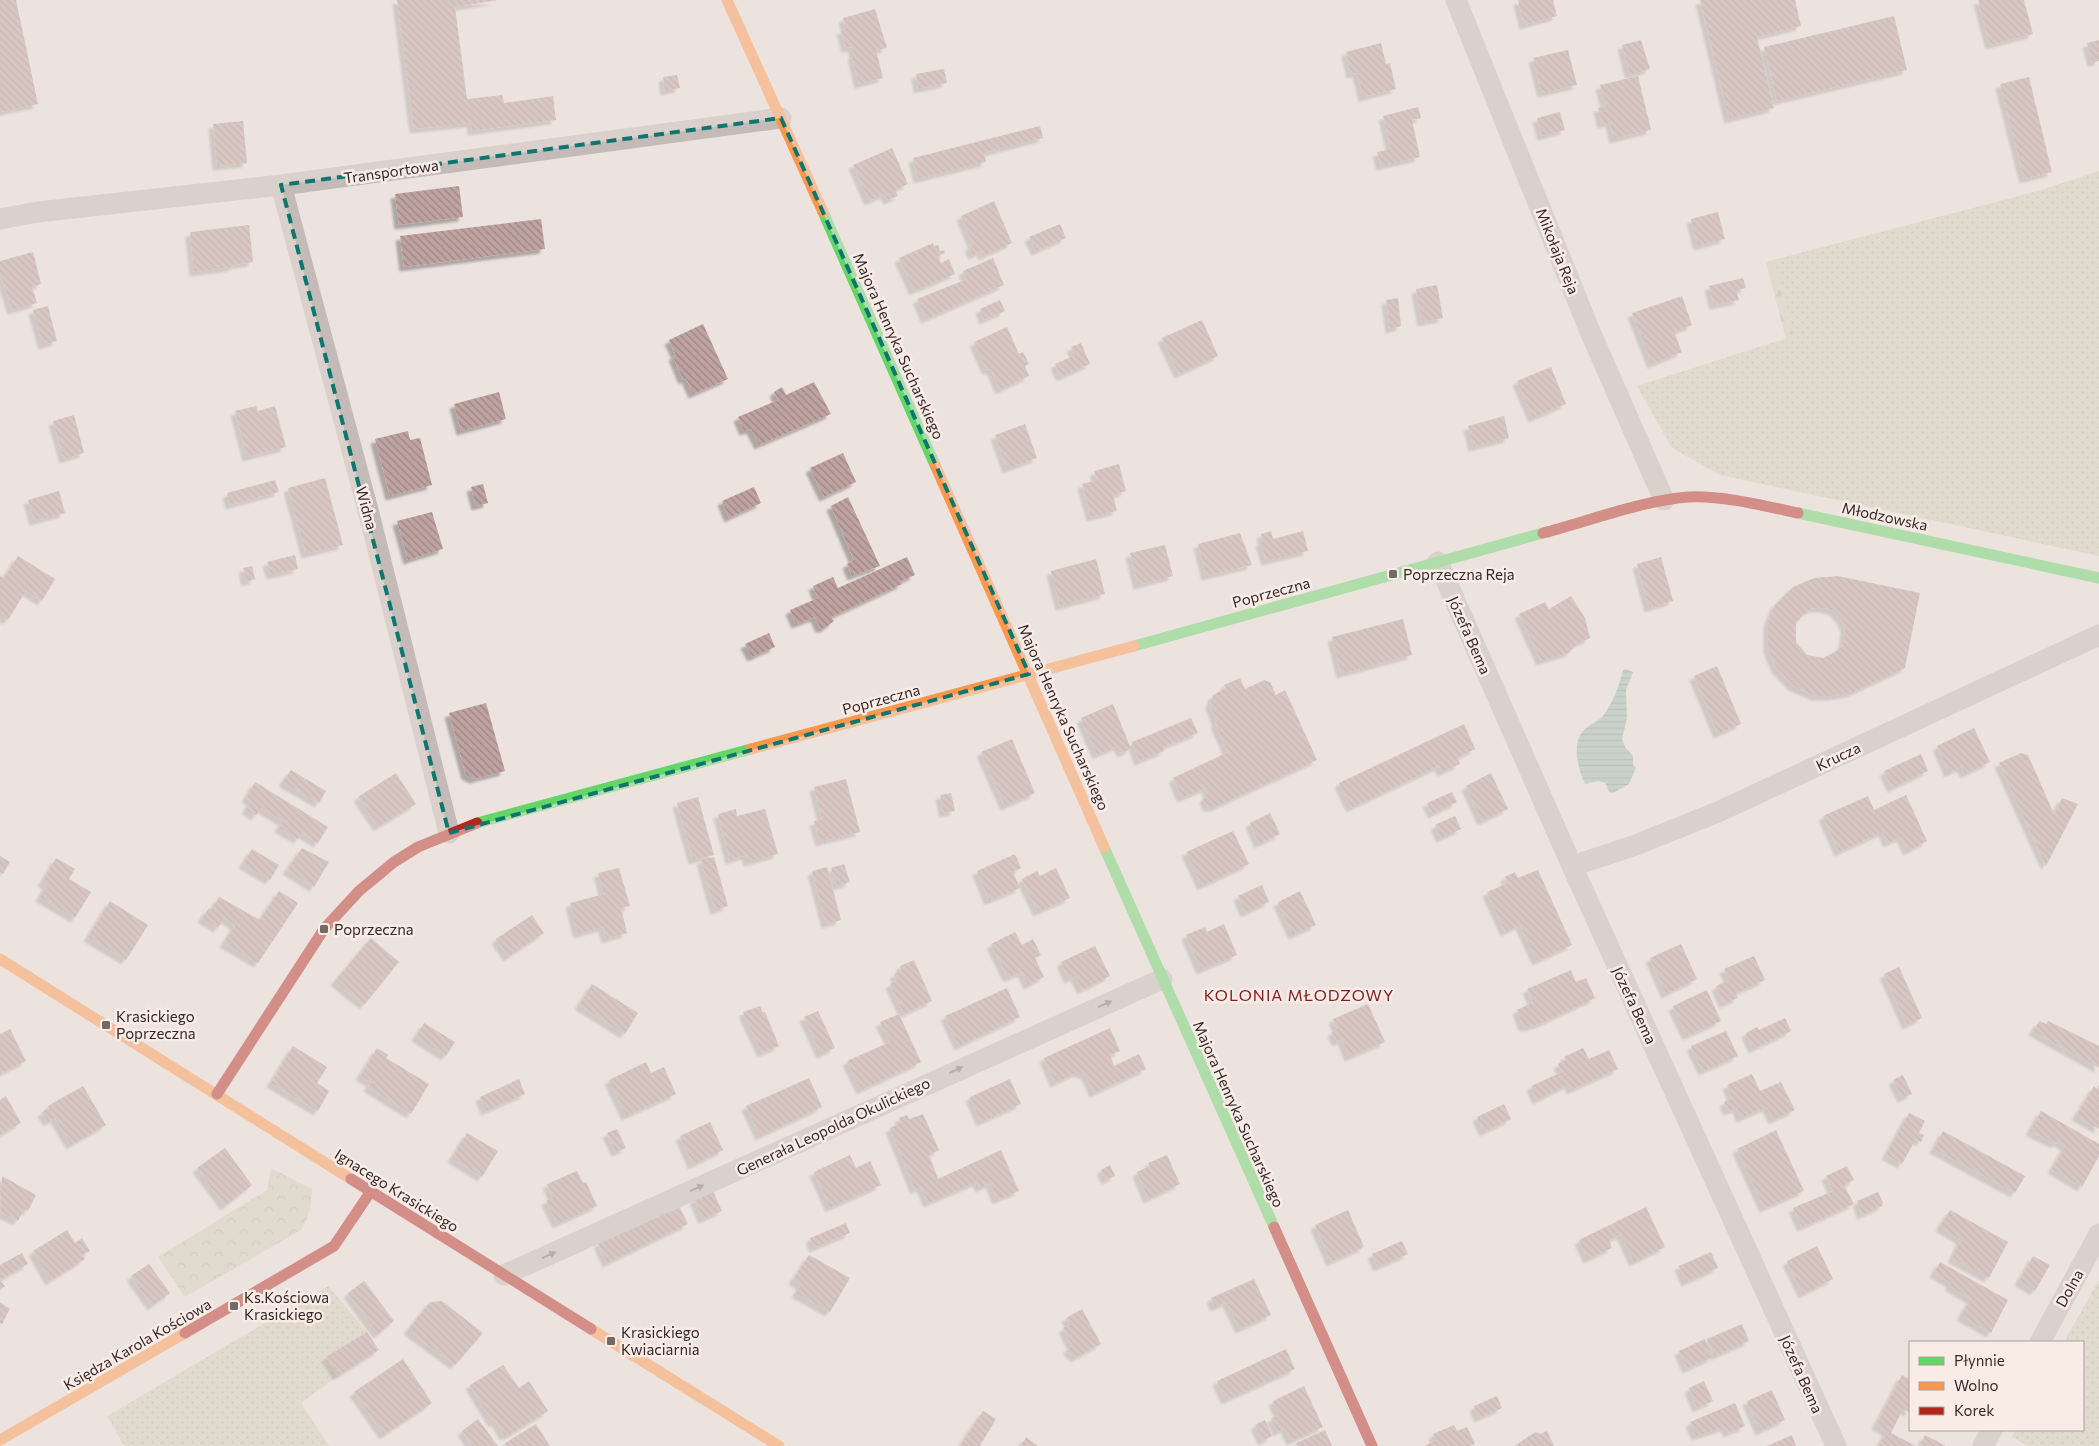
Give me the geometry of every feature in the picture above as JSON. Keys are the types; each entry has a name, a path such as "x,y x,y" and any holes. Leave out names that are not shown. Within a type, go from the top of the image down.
{"street":[{"name":"Majora Henryka Sucharskiego","path":"727,0 1029,674 1162,979 1372,1446"},
{"name":"Mikołaja Reja","path":"1456,0 1589,329 1664,500"},
{"name":"Transportowa","path":"0,219 38,212 281,185 781,118"},
{"name":"Widna","path":"281,185 371,524 449,833"},
{"name":"Młodzowska","path":"1664,500 1690,497 1752,503 2099,578"},
{"name":"Poprzeczna","path":"217,1094 324,929 359,891 394,862 418,847 449,833 492,818 1029,674 1664,500"},
{"name":"Józefa Bema","path":"1438,562 1572,866 1836,1446"},
{"name":"Krucza","path":"1572,866 1633,846 1718,812 2099,635"},
{"name":"Ignacego Krasickiego","path":"0,959 779,1446"},
{"name":"Generała Leopolda Okulickiego","path":"504,1275 1162,979"},
{"name":"Księdza Karola Kościowa","path":"0,1440 334,1246 372,1192"},
{"name":"Dolna","path":"2041,1341 2099,1234"},
{"path":"1983,1446 1991,1431"}],"highlighted area":[{"path":"781,118 1029,674 449,833 281,185"}],"green space":[{"path":"2099,171 2099,556 1720,475 1672,448 1637,386 1793,336 1773,260 2038,191"},
{"path":"1773,260 1793,336 1786,339 1766,262"},
{"path":"271,1168 312,1189 310,1210 301,1230 185,1297 158,1257 267,1190"},
{"path":"2099,1280 2099,1446 2028,1446 2012,1437 2015,1431 2084,1431 2084,1341 2065,1341"},
{"path":"328,1286 367,1332 326,1357 338,1376 301,1403 329,1446 124,1446 107,1416"}],"water":[{"path":"1626,669 1633,672 1626,690 1627,718 1622,739 1625,747 1633,756 1633,765 1636,768 1629,784 1613,793 1609,792 1605,783 1598,781 1585,784 1578,764 1577,749 1580,735 1607,711 1620,682 1623,670"}],"building":[{"path":"0,0 16,0 38,104 0,112"},
{"path":"397,0 498,0 455,7 467,99 502,95 504,103 553,96 556,120 472,131 471,123 414,129"},
{"path":"1518,0 1553,0 1557,16 1524,25"},
{"path":"1700,0 1795,0 1801,26 1757,37 1774,108 1729,119"},
{"path":"1978,0 2024,0 2033,34 1990,45"},
{"path":"875,9 887,48 876,50 883,78 859,84 852,47 846,48 841,30 846,29 843,18"},
{"path":"1894,16 1907,70 1777,101 1764,47"},
{"path":"1641,40 1650,69 1630,75 1622,45"},
{"path":"2099,40 2099,61 2092,62 2087,43"},
{"path":"1381,43 1386,64 1390,63 1396,89 1363,97 1357,73 1351,74 1346,52"},
{"path":"1568,50 1577,85 1542,93 1533,58"},
{"path":"944,69 947,83 918,89 916,74"},
{"path":"677,75 680,88 665,91 663,77"},
{"path":"1638,76 1651,130 1614,139 1610,122 1602,124 1598,108 1606,106 1600,85"},
{"path":"2029,77 2052,172 2024,179 2000,84"},
{"path":"1418,107 1421,118 1412,120 1420,157 1381,166 1377,152 1391,149 1383,116"},
{"path":"1560,112 1565,130 1542,136 1537,118"},
{"path":"243,121 247,163 217,166 213,124"},
{"path":"1040,126 1043,138 984,153 986,162 918,179 913,158"},
{"path":"892,148 908,184 895,190 898,196 888,200 885,194 869,201 853,165"},
{"path":"459,186 463,217 399,225 395,194"},
{"path":"994,201 1012,243 983,256 981,251 973,255 969,246 973,245 961,216"},
{"path":"1718,212 1725,239 1698,246 1691,219"},
{"path":"541,219 545,249 404,267 400,236"},
{"path":"1060,224 1066,238 1036,251 1029,237"},
{"path":"249,225 253,262 233,265 234,267 194,272 190,232"},
{"path":"933,243 934,246 938,245 940,251 944,250 945,253 938,256 941,263 949,259 955,274 914,291 899,258"},
{"path":"33,252 41,284 32,287 37,303 12,310 0,272 0,261"},
{"path":"993,258 1004,285 926,319 917,299 967,279 963,271"},
{"path":"1743,278 1746,288 1736,290 1739,300 1714,305 1709,286"},
{"path":"1437,285 1443,318 1422,322 1416,289"},
{"path":"1682,296 1692,325 1674,332 1682,352 1652,364 1632,313"},
{"path":"1398,298 1401,326 1390,329 1386,300"},
{"path":"1000,300 1005,311 984,320 980,309"},
{"path":"48,306 57,341 43,345 33,310"},
{"path":"1202,320 1218,356 1179,374 1162,338"},
{"path":"703,324 728,379 693,394 686,378 683,380 673,356 676,355 669,340"},
{"path":"1007,327 1019,354 1023,352 1029,364 1025,366 1029,376 1000,390 991,369 987,370 974,342"},
{"path":"1081,343 1090,364 1061,377 1055,364 1075,355 1071,347"},
{"path":"1551,367 1566,404 1533,418 1517,381"},
{"path":"814,382 831,414 759,445 751,429 744,431 738,417 778,400 774,392 782,387 786,395"},
{"path":"499,392 506,419 461,431 454,404"},
{"path":"256,406 258,411 275,406 286,447 247,457 235,411"},
{"path":"74,415 84,453 64,459 53,421"},
{"path":"1504,416 1509,438 1473,447 1468,426"},
{"path":"1025,424 1037,458 1007,469 995,435"},
{"path":"408,431 410,440 420,438 432,485 390,496 375,439"},
{"path":"843,453 856,482 824,497 810,468"},
{"path":"1119,464 1126,491 1113,495 1117,511 1091,517 1082,484 1097,480 1094,471"},
{"path":"325,478 343,545 306,554 288,488"},
{"path":"275,480 279,492 230,505 227,493"},
{"path":"483,484 488,503 476,506 471,487"},
{"path":"754,487 761,503 729,518 722,501"},
{"path":"59,491 65,513 34,521 28,500"},
{"path":"848,497 880,566 852,576 847,564 854,560 831,506"},
{"path":"432,512 443,549 408,560 397,521"},
{"path":"1271,531 1273,539 1303,531 1308,551 1266,561 1260,542 1263,541 1261,534"},
{"path":"1240,533 1252,565 1206,576 1198,544"},
{"path":"1165,545 1173,576 1138,585 1130,553"},
{"path":"295,555 298,569 271,575 267,562"},
{"path":"18,556 55,579 42,601 26,591 8,620 0,615 0,576 4,578"},
{"path":"907,557 915,575 901,581 902,584 831,617 834,621 825,628 820,628 815,617 796,624 790,610 818,598 813,586 833,577 838,588"},
{"path":"1661,557 1673,601 1649,608 1637,564"},
{"path":"1096,559 1105,594 1060,606 1051,571"},
{"path":"252,566 255,579 246,582 243,568"},
{"path":"1838,576 1920,593 1905,668 1851,693 1816,696 1793,686 1776,668 1768,648 1768,622 1775,605 1793,587 1814,578","holes":["1814,608 1825,608 1834,611 1842,620 1845,629 1843,644 1837,651 1823,658 1807,655 1796,642 1796,623 1807,611"]},
{"path":"1571,596 1585,618 1590,638 1578,643 1568,653 1541,661 1519,614 1545,602 1549,609"},
{"path":"1403,619 1412,655 1341,674 1332,637"},
{"path":"769,633 775,647 752,657 745,644"},
{"path":"1717,666 1741,724 1718,734 1694,676"},
{"path":"1240,678 1245,689 1264,680 1270,682 1276,695 1285,690 1317,760 1215,807 1208,807 1204,799 1208,793 1206,788 1182,798 1173,778 1228,752 1215,723 1217,722 1210,705 1213,695 1226,688 1224,685"},
{"path":"486,703 505,771 474,779 466,775 449,713"},
{"path":"1113,704 1131,749 1122,753 1118,746 1097,755 1081,718"},
{"path":"1191,718 1198,733 1163,747 1164,751 1139,761 1132,742"},
{"path":"1464,724 1475,749 1457,758 1460,764 1442,772 1439,766 1351,808 1339,783"},
{"path":"1974,728 1990,762 1965,774 1961,767 1949,773 1937,746"},
{"path":"1012,739 1035,793 1005,806 981,752"},
{"path":"2021,753 2028,755 2054,814 2062,798 2078,804 2046,866 1999,763"},
{"path":"1921,754 1928,771 1892,788 1884,771"},
{"path":"291,770 326,791 319,803 283,782"},
{"path":"396,773 416,804 378,827 358,797"},
{"path":"1491,773 1508,809 1482,821 1466,786"},
{"path":"846,779 860,832 820,842 814,821 822,819 814,787"},
{"path":"255,782 328,827 318,843 302,833 298,839 279,828 283,821 261,808 256,816 246,810 251,801 246,798"},
{"path":"1452,792 1457,802 1433,814 1427,803"},
{"path":"951,793 955,811 944,813 940,795"},
{"path":"1906,795 1927,841 1908,851 1901,837 1888,843 1883,832 1839,852 1823,816 1868,796 1874,810"},
{"path":"698,797 714,855 693,860 677,803"},
{"path":"736,809 737,816 765,809 778,854 748,862 746,855 730,860 718,814"},
{"path":"1270,813 1280,834 1259,844 1250,823"},
{"path":"1455,816 1461,829 1441,838 1435,825"},
{"path":"1233,831 1249,864 1202,886 1186,852"},
{"path":"302,848 329,862 314,887 287,870"},
{"path":"252,849 279,865 270,880 243,864"},
{"path":"1015,854 1021,868 1013,872 1020,888 989,901 977,871"},
{"path":"0,856 10,862 3,874 0,872"},
{"path":"714,857 728,906 715,910 701,860"},
{"path":"56,858 75,869 69,879 91,892 75,918 40,897 47,885 42,882"},
{"path":"844,864 850,882 837,886 831,868"},
{"path":"827,867 841,920 826,924 812,871"},
{"path":"619,868 630,906 621,908 627,933 606,939 603,927 578,934 570,903 604,894 598,873"},
{"path":"1056,868 1070,898 1038,912 1022,879 1037,871 1040,876"},
{"path":"1538,870 1572,945 1537,961 1520,925 1505,932 1487,892 1508,883 1505,877 1515,872 1518,878"},
{"path":"1262,885 1269,902 1245,913 1238,896"},
{"path":"279,891 298,903 258,963 224,943 235,925 224,918 218,928 202,918 209,908 211,910 219,897 260,920"},
{"path":"1300,891 1316,925 1293,935 1278,902"},
{"path":"110,901 148,925 126,960 88,937"},
{"path":"532,915 544,933 508,957 496,939"},
{"path":"1224,924 1237,955 1201,970 1186,935 1205,927 1207,932"},
{"path":"1015,932 1022,945 1033,939 1041,955 1035,958 1044,977 1028,985 1022,972 1008,978 991,944"},
{"path":"371,938 399,962 364,1005 335,981"},
{"path":"1681,944 1697,979 1666,994 1650,958"},
{"path":"1095,946 1110,976 1082,990 1075,976 1069,979 1061,962"},
{"path":"1754,956 1765,980 1736,993 1738,998 1724,1004 1716,986 1729,980 1724,969"},
{"path":"914,960 932,1001 904,1014 890,984 897,980 894,974 902,971 900,966"},
{"path":"1899,967 1922,1018 1907,1025 1884,974"},
{"path":"1571,970 1576,982 1586,978 1595,998 1542,1023 1528,1027 1523,1026 1517,1010 1533,1002 1527,989"},
{"path":"592,984 638,1013 625,1034 579,1005"},
{"path":"1007,988 1020,1017 959,1046 945,1016"},
{"path":"1707,990 1721,1021 1687,1036 1673,1006"},
{"path":"1368,1004 1385,1042 1349,1057 1342,1039 1337,1042 1332,1032 1337,1029 1333,1019"},
{"path":"760,1006 763,1013 765,1012 779,1046 762,1053 743,1012"},
{"path":"818,1011 835,1048 821,1054 804,1017"},
{"path":"899,1014 921,1062 861,1090 847,1061 890,1042 880,1022"},
{"path":"1785,1018 1791,1031 1753,1049 1746,1033 1757,1027 1759,1030"},
{"path":"2039,1021 2046,1024 2048,1021 2099,1046 2099,1068 2033,1031"},
{"path":"424,1023 455,1042 446,1056 416,1037"},
{"path":"1110,1028 1120,1051 1110,1055 1114,1066 1139,1054 1146,1069 1094,1093 1086,1075 1078,1072 1055,1083 1044,1058"},
{"path":"10,1029 26,1061 0,1074 0,1034"},
{"path":"1726,1031 1738,1056 1703,1071 1691,1046"},
{"path":"293,1046 327,1067 317,1083 329,1091 318,1111 271,1083"},
{"path":"377,1048 388,1055 386,1058 429,1084 411,1114 368,1087 371,1082 360,1076"},
{"path":"1583,1048 1589,1059 1609,1050 1618,1069 1571,1090 1569,1084 1537,1100 1531,1086 1562,1072 1558,1064 1566,1060 1564,1057"},
{"path":"646,1062 651,1073 664,1067 676,1094 626,1116 609,1080"},
{"path":"1752,1074 1760,1091 1781,1082 1795,1110 1773,1120 1767,1107 1741,1118 1737,1108 1728,1111 1724,1102 1732,1098 1727,1085"},
{"path":"1903,1075 1912,1094 1902,1098 1893,1080"},
{"path":"809,1078 822,1107 760,1136 746,1106"},
{"path":"519,1079 525,1094 486,1111 480,1097"},
{"path":"1010,1079 1021,1104 981,1122 970,1097"},
{"path":"2099,1085 2099,1129 2076,1116 2094,1086 2097,1089"},
{"path":"83,1086 106,1125 71,1145 55,1118 48,1122 42,1112 49,1108 48,1106"},
{"path":"6,1096 21,1123 0,1135 0,1100"},
{"path":"1504,1104 1511,1119 1484,1132 1477,1117"},
{"path":"2041,1111 2099,1144 2099,1156 2082,1187 2052,1169 2065,1146 2057,1141 2056,1144 2030,1131"},
{"path":"1909,1113 1925,1121 1919,1133 1924,1135 1921,1142 1916,1139 1902,1164 1886,1155"},
{"path":"923,1114 939,1150 929,1155 938,1179 1001,1150 1019,1191 997,1200 990,1183 980,1188 977,1182 928,1203 921,1187 915,1190 890,1128 901,1123 899,1118 907,1115 909,1119"},
{"path":"710,1122 723,1150 693,1165 680,1136"},
{"path":"617,1129 626,1148 616,1152 607,1133"},
{"path":"1776,1130 1804,1191 1764,1208 1737,1149"},
{"path":"1943,1131 2025,1176 2015,1193 1934,1149"},
{"path":"467,1133 498,1151 482,1177 452,1158"},
{"path":"225,1148 252,1185 225,1206 197,1168"},
{"path":"850,1155 856,1168 870,1161 881,1185 830,1208 814,1172"},
{"path":"1167,1155 1180,1184 1148,1199 1137,1172 1150,1166 1148,1163"},
{"path":"1110,1165 1115,1176 1106,1180 1101,1170"},
{"path":"1847,1166 1854,1180 1844,1185 1854,1204 1802,1227 1793,1208 1833,1191 1826,1176"},
{"path":"577,1171 583,1183 586,1182 597,1206 557,1224 546,1201 553,1197 547,1184"},
{"path":"2,1176 36,1195 28,1211 24,1209 18,1221 0,1212"},
{"path":"713,1191 722,1211 703,1219 694,1199"},
{"path":"1878,1192 1883,1203 1882,1206 1862,1215 1857,1201"},
{"path":"679,1206 688,1224 607,1263 598,1243"},
{"path":"1646,1207 1665,1247 1634,1262 1621,1234 1609,1240 1612,1248 1588,1259 1579,1240"},
{"path":"1348,1210 1364,1247 1331,1262 1315,1225"},
{"path":"1950,1210 2008,1242 1989,1278 1952,1258 1961,1240 1940,1227"},
{"path":"846,1223 850,1233 814,1248 810,1238"},
{"path":"67,1230 75,1243 82,1238 90,1251 82,1255 85,1259 50,1281 33,1251"},
{"path":"1402,1241 1408,1254 1378,1267 1372,1254"},
{"path":"1817,1246 1833,1279 1803,1294 1787,1261"},
{"path":"1711,1252 1718,1268 1686,1282 1679,1266"},
{"path":"22,1253 28,1264 0,1280 0,1265"},
{"path":"809,1255 850,1278 830,1312 796,1293 801,1285 793,1280"},
{"path":"2033,1256 2050,1265 2035,1291 2019,1281"},
{"path":"1940,1262 2008,1300 1991,1333 1961,1316 1971,1299 1949,1286 1951,1283 1934,1273"},
{"path":"149,1264 170,1293 152,1306 131,1276"},
{"path":"1254,1279 1271,1315 1240,1329 1227,1302 1215,1307 1211,1298"},
{"path":"0,1280 5,1286 0,1290"},
{"path":"364,1281 394,1321 378,1334 348,1293"},
{"path":"442,1301 483,1333 455,1365 408,1330 430,1302"},
{"path":"0,1302 10,1309 2,1324 0,1323"},
{"path":"1082,1309 1101,1344 1075,1358 1067,1349 1072,1346 1063,1328 1070,1325 1066,1318"},
{"path":"1742,1324 1749,1341 1715,1356 1707,1339"},
{"path":"367,1332 379,1350 338,1376 326,1357"},
{"path":"1705,1339 1713,1357 1687,1369 1679,1351"},
{"path":"1286,1349 1295,1369 1226,1400 1217,1381"},
{"path":"403,1359 432,1403 384,1435 354,1392"},
{"path":"503,1365 519,1388 529,1381 548,1411 509,1435 504,1435 496,1421 493,1423 470,1385"},
{"path":"1902,1375 1909,1378 1909,1412 1903,1409 1891,1433 1916,1446 1879,1446 1887,1431 1876,1425"},
{"path":"1704,1381 1713,1401 1697,1408 1689,1388"},
{"path":"1304,1386 1323,1427 1291,1441 1285,1428 1278,1432 1271,1418 1279,1415 1273,1401"},
{"path":"1772,1390 1785,1420 1760,1431 1747,1401"},
{"path":"1497,1396 1502,1408 1479,1418 1474,1406"},
{"path":"1735,1403 1745,1426 1728,1433 1726,1427 1696,1436 1690,1422"},
{"path":"983,1411 996,1419 980,1446 960,1446"},
{"path":"478,1419 498,1446 472,1446 462,1431"},
{"path":"1265,1420 1272,1436 1263,1441 1255,1425"},
{"path":"536,1424 550,1446 507,1446 505,1443"},
{"path":"1454,1425 1457,1431 1467,1427 1475,1444 1470,1446 1424,1446 1436,1440 1433,1434"},
{"path":"1325,1430 1332,1446 1297,1446 1296,1443"},
{"path":"1547,1431 1554,1446 1515,1446 1535,1432 1540,1434"},
{"path":"1792,1435 1796,1446 1767,1446"},
{"path":"1925,1435 1946,1446 1920,1446"},
{"path":"1026,1437 1038,1446 1021,1446"}],"traffic: fast":[{"path":"823,212 935,465"},
{"path":"1798,513 2099,578"},
{"path":"1134,646 1543,533"},
{"path":"477,823 751,749"},
{"path":"1104,847 1274,1227"}],"traffic: slow":[{"path":"727,0 823,212"},
{"path":"935,465 1104,847"},
{"path":"751,749 1134,646"},
{"path":"0,959 351,1179"},
{"path":"591,1329 779,1446"},
{"path":"0,1440 185,1333"}],"traffic: jam":[{"path":"1543,533 1633,507 1688,497 1729,499 1798,513"},
{"path":"217,1094 324,929 359,891 394,862 418,847 477,823"},
{"path":"351,1179 591,1329"},
{"path":"185,1333 334,1246 371,1191"},
{"path":"1274,1227 1372,1446"}],"place":[{"name":"Poprzeczna Reja","path":"1393,574"},
{"name":"Poprzeczna","path":"324,929"},
{"name":"Krasickiego Poprzeczna","path":"106,1025"},
{"name":"Ks.Kościowa Krasickiego","path":"234,1306"},
{"name":"Krasickiego Kwiaciarnia","path":"611,1341"}],"district":[{"name":"KOLONIA MŁODZOWY","path":"1299,994"}]}
